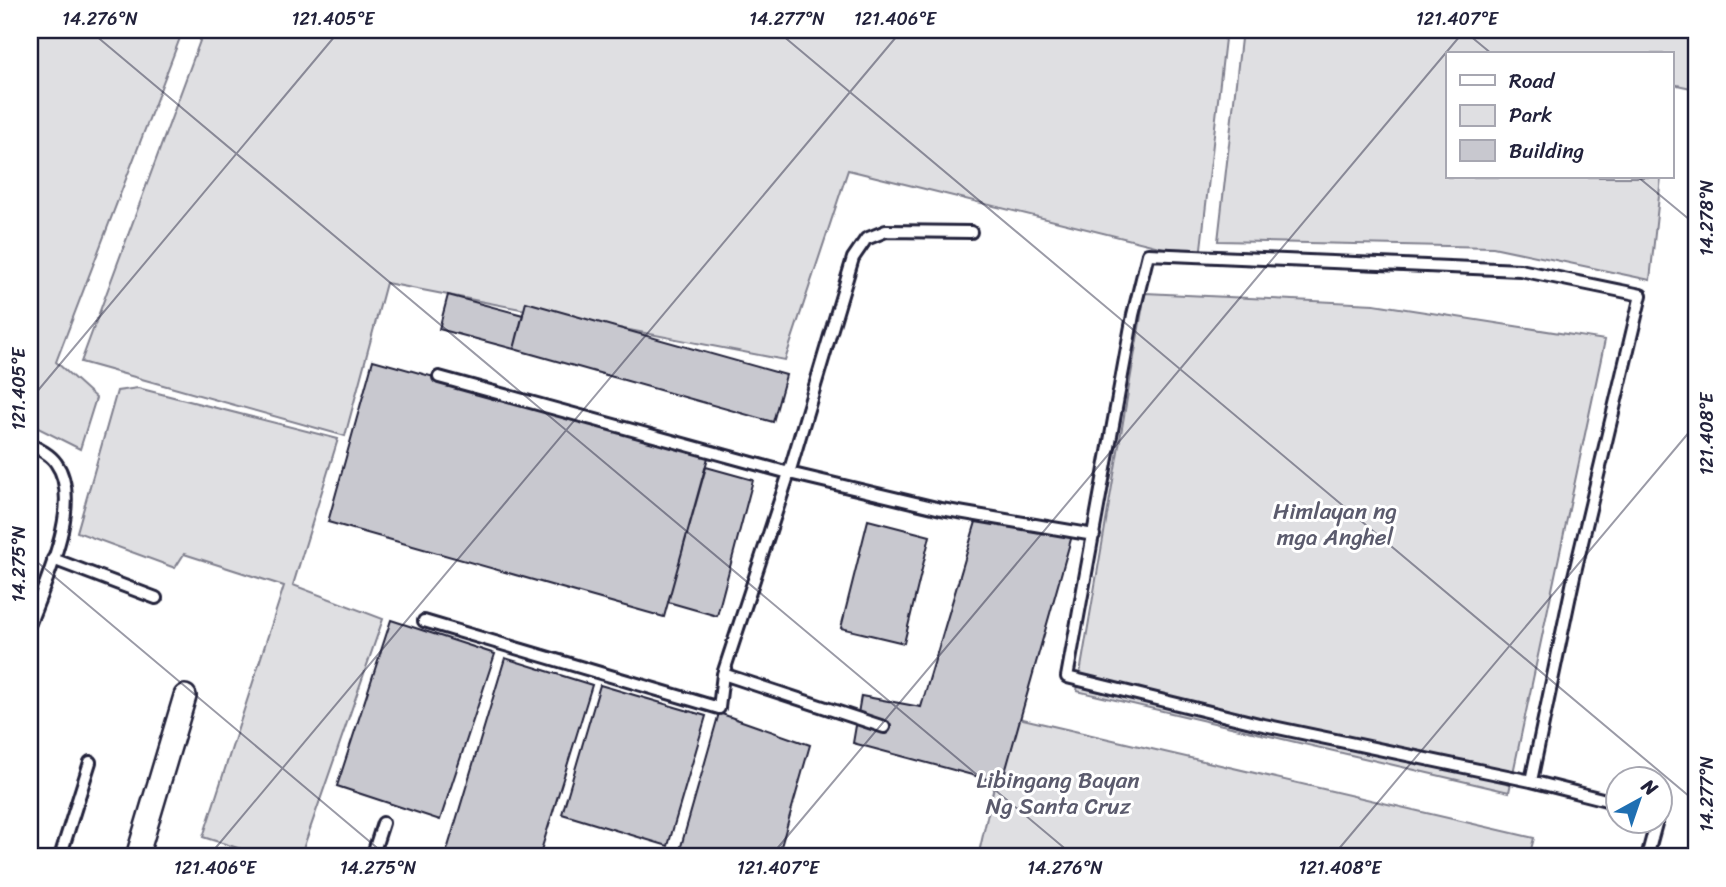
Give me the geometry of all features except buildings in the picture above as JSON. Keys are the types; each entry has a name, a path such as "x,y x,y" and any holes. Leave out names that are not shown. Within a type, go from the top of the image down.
{"street":[{"path":"137,857 185,695"}],"lane":[{"path":"424,621 719,708 723,674 789,472 853,258 866,239 886,231 971,232"},
{"path":"1531,781 1572,586 1641,295 1520,270 1148,254 1133,316 1067,677 1259,724 1531,781 1604,799"},
{"path":"439,377 789,472 941,509 1094,535"},
{"path":"30,445 56,461 65,482 65,516 30,622"},
{"path":"53,559 156,598"},
{"path":"723,674 884,727"},
{"path":"60,857 90,762"},
{"path":"372,857 383,822"},
{"path":"1647,857 1653,834"}],"green space":[{"path":"30,30 183,30 56,362 96,398 80,449 30,424"},
{"path":"204,30 1226,30 1200,257 848,170 785,360 386,283 345,436 81,362"},
{"path":"1242,30 1696,30 1696,89 1674,84 1674,52 1446,52 1446,178 1661,178 1650,280 1493,247 1218,241"},
{"name":"Himlayan ng mga Anghel","path":"1145,293 1374,304 1605,340 1509,792 1077,691"},
{"path":"138,388 338,439 293,585 383,619 303,849 260,855 203,837 284,586 184,554 175,568 77,532 117,391"},
{"name":"Libingang Bayan Ng Santa Cruz","path":"1010,716 1534,838 1529,857 978,857"}]}
